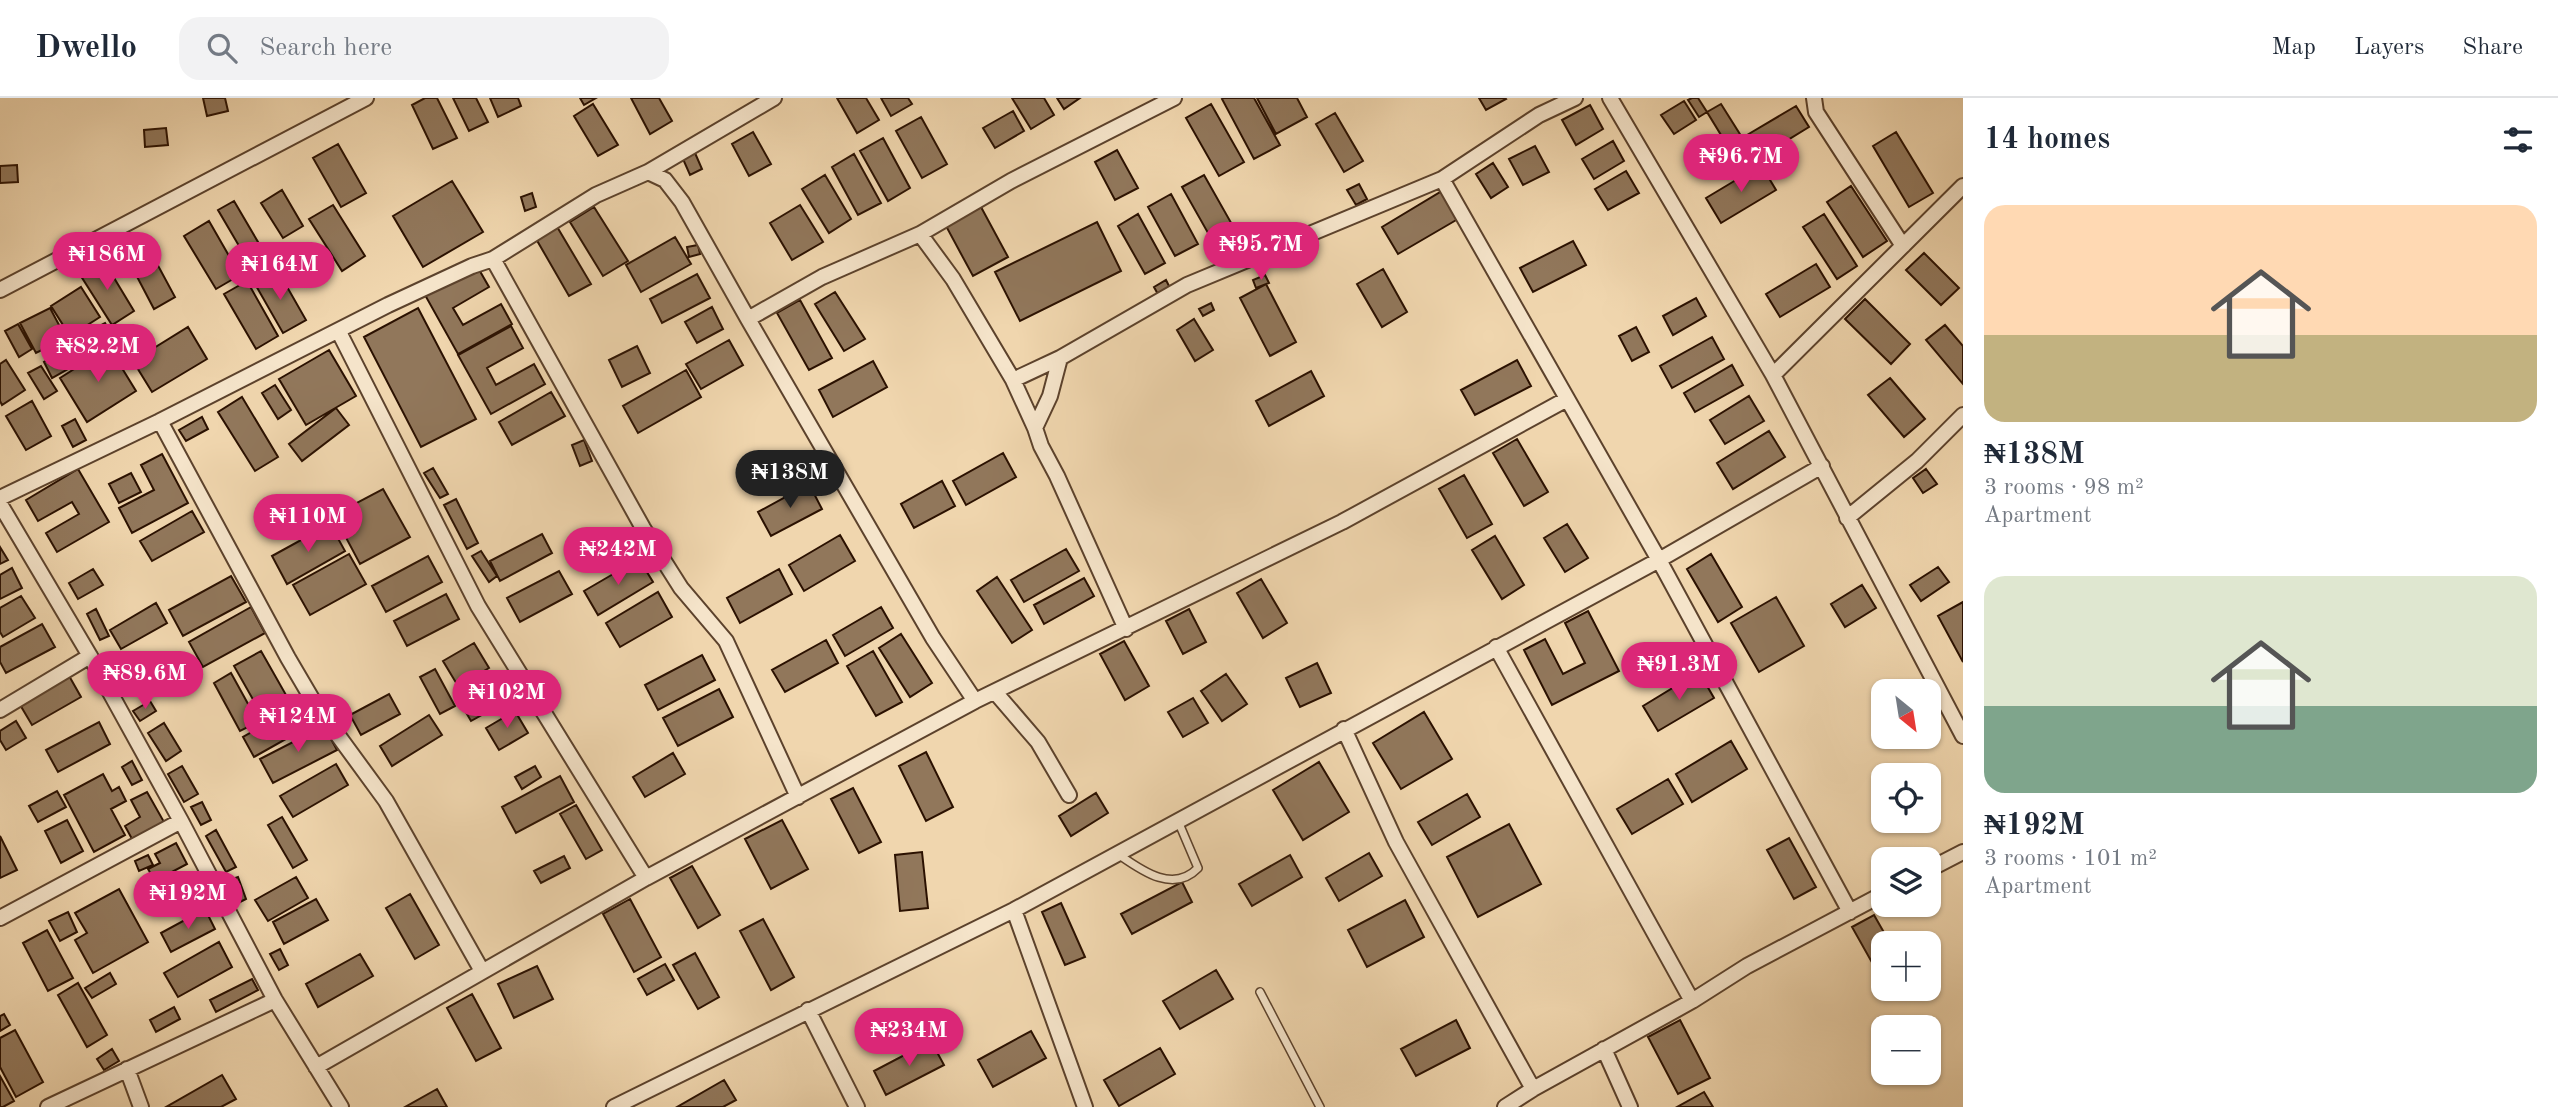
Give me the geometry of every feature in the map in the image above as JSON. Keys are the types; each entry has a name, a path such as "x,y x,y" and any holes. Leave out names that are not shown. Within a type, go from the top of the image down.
{"street":[{"path":"0,290 366,98"},
{"path":"0,498 436,283 472,266 493,260 596,195 648,172 774,98"},
{"path":"748,319 821,277 920,234 1011,181 1174,98"},
{"path":"1013,380 1060,358 1188,285 1441,179 1539,115 1575,98"},
{"path":"1610,98 1773,375 1961,727"},
{"path":"1814,98 1816,112 1903,246"},
{"path":"648,172 665,180 682,202 933,638 975,701"},
{"path":"1441,179 1658,560 1850,912"},
{"path":"1773,375 1963,186"},
{"path":"920,234 953,279 1013,380 1126,629"},
{"path":"493,260 643,528 681,588 726,641 798,797"},
{"path":"339,332 478,606 646,878"},
{"path":"1035,428 1050,396 1060,358"},
{"path":"316,1067 646,878 975,701 1342,522 1567,399"},
{"path":"1847,518 1917,461 1963,415"},
{"path":"160,421 295,670 315,704 386,800 482,971"},
{"path":"614,1107 634,1103 808,1010 1014,910 1658,560 1822,466"},
{"path":"0,504 90,656 275,1000 341,1107"},
{"path":"1496,647 1692,1001"},
{"path":"0,710 90,656"},
{"path":"995,692 1038,742 1069,795"},
{"path":"1344,729 1396,842 1533,1089"},
{"path":"0,918 181,821"},
{"path":"1941,863 1963,852"},
{"path":"1505,1107 1692,1001 1747,966 1871,901"},
{"path":"1014,910 1054,1017 1079,1096 1086,1107"},
{"path":"48,1107 275,1000"},
{"path":"808,1010 857,1107"},
{"path":"1604,1049 1630,1107"},
{"path":"127,1069 141,1107"}],"lane":[{"path":"1117,853 1149,876 1175,879 1190,877 1198,868 1178,820"},
{"path":"1260,992 1320,1107"}],"building":[{"path":"203,98 225,98 228,111 207,116"},
{"path":"425,98 437,98 457,138 433,149 412,105"},
{"path":"453,98 476,98 488,122 469,131"},
{"path":"490,98 518,98 521,106 498,117"},
{"path":"580,98 596,98 584,105"},
{"path":"631,98 659,98 672,121 650,134"},
{"path":"837,98 866,98 879,120 857,133"},
{"path":"881,98 908,98 912,104 891,116"},
{"path":"1012,98 1044,98 1054,115 1031,129"},
{"path":"1057,98 1080,98 1064,109"},
{"path":"1254,98 1280,145 1254,159 1222,99"},
{"path":"1257,98 1297,98 1307,117 1276,134"},
{"path":"1479,98 1505,98 1506,99 1486,110"},
{"path":"1698,98 1707,112 1699,117 1688,100"},
{"path":"1684,101 1696,120 1674,134 1661,115"},
{"path":"593,104 618,145 598,156 574,116"},
{"path":"1211,104 1244,162 1219,176 1186,118"},
{"path":"1721,104 1743,139 1729,148 1707,112"},
{"path":"1590,105 1603,129 1576,145 1562,120"},
{"path":"1796,106 1809,127 1760,157 1747,135"},
{"path":"1013,111 1024,131 995,148 983,128"},
{"path":"1335,113 1363,161 1344,172 1316,124"},
{"path":"921,117 947,164 922,178 896,131"},
{"path":"166,128 168,145 145,147 144,130"},
{"path":"753,132 771,164 749,176 732,144"},
{"path":"1896,132 1933,193 1909,207 1873,146"},
{"path":"883,138 910,188 888,201 860,151"},
{"path":"1613,141 1624,161 1594,179 1582,159"},
{"path":"338,144 366,193 341,207 313,158"},
{"path":"1535,146 1549,172 1523,185 1509,159"},
{"path":"1117,150 1138,188 1115,200 1095,162"},
{"path":"695,153 702,169 690,175 683,159"},
{"path":"854,154 881,203 858,215 832,167"},
{"path":"1493,163 1508,187 1491,198 1476,174"},
{"path":"17,165 18,182 0,183 0,166"},
{"path":"1761,165 1776,190 1721,223 1706,198"},
{"path":"1626,171 1639,193 1608,210 1595,189"},
{"path":"825,175 851,219 829,233 802,189"},
{"path":"1204,175 1234,228 1212,240 1182,187"},
{"path":"452,181 483,232 423,267 393,216"},
{"path":"1359,184 1367,199 1356,205 1347,190"},
{"path":"1851,186 1887,241 1863,257 1827,202"},
{"path":"282,190 303,226 283,238 261,203"},
{"path":"1442,191 1458,219 1398,254 1382,227"},
{"path":"532,193 536,207 525,211 521,197"},
{"path":"1171,194 1198,244 1175,256 1148,207"},
{"path":"234,201 258,242 242,251 218,210"},
{"path":"333,205 365,256 342,271 309,219"},
{"path":"800,205 823,242 792,260 770,223"},
{"path":"594,207 628,261 603,276 570,222"},
{"path":"981,207 1008,257 973,276 946,226"},
{"path":"1138,214 1165,263 1145,274 1118,226"},
{"path":"1824,214 1857,266 1837,279 1803,227"},
{"path":"209,221 240,275 216,289 184,236"},
{"path":"1097,222 1121,271 1020,321 995,272"},
{"path":"556,225 591,284 569,296 535,237"},
{"path":"675,237 691,264 641,292 626,265"},
{"path":"1573,241 1586,265 1533,292 1520,268"},
{"path":"698,245 700,254 689,257 687,247"},
{"path":"1924,253 1959,288 1941,305 1906,270"},
{"path":"102,258 134,311 112,325 79,273"},
{"path":"155,260 175,297 154,309 134,271"},
{"path":"1816,264 1830,287 1780,317 1766,294"},
{"path":"477,266 489,287 453,308 463,325 501,304 512,324 458,354 425,295"},
{"path":"1383,269 1407,312 1382,327 1357,284"},
{"path":"278,271 306,320 283,333 255,284"},
{"path":"697,274 710,298 662,323 650,299"},
{"path":"1265,275 1269,283 1256,288 1253,280"},
{"path":"1166,280 1172,292 1160,298 1154,287"},
{"path":"247,281 278,336 256,349 224,294"},
{"path":"1266,284 1296,342 1270,356 1240,298"},
{"path":"81,287 100,317 70,336 51,306"},
{"path":"835,292 865,339 844,351 815,304"},
{"path":"1696,298 1706,316 1673,335 1663,316"},
{"path":"1865,299 1910,344 1891,364 1845,319"},
{"path":"800,300 832,358 809,370 777,313"},
{"path":"1211,303 1214,310 1203,316 1199,309"},
{"path":"712,307 723,329 697,343 685,322"},
{"path":"50,308 66,338 36,353 20,323"},
{"path":"418,308 476,419 421,447 364,337"},
{"path":"1194,319 1213,350 1195,361 1177,330"},
{"path":"105,323 114,340 84,356 74,339"},
{"path":"18,324 32,349 19,357 5,331"},
{"path":"1945,325 1963,346 1963,384 1926,340"},
{"path":"511,326 523,348 487,368 496,385 534,364 545,384 491,414 458,355"},
{"path":"188,327 207,359 152,392 133,361"},
{"path":"1636,327 1649,352 1632,361 1619,336"},
{"path":"1712,337 1724,359 1672,388 1660,366"},
{"path":"729,340 743,365 701,389 686,364"},
{"path":"73,345 82,361 52,378 44,362"},
{"path":"637,346 650,373 622,387 609,360"},
{"path":"109,347 136,391 87,422 60,378"},
{"path":"329,350 356,396 306,425 279,379"},
{"path":"6,360 25,390 2,405 0,364"},
{"path":"1517,360 1531,386 1475,415 1461,390"},
{"path":"873,361 887,387 833,417 819,390"},
{"path":"1732,365 1743,385 1695,412 1684,393"},
{"path":"41,366 57,391 44,399 28,373"},
{"path":"686,370 701,397 638,433 623,406"},
{"path":"1311,371 1324,396 1269,426 1256,401"},
{"path":"1890,378 1925,419 1904,437 1868,395"},
{"path":"275,385 291,410 278,419 262,393"},
{"path":"551,392 565,416 512,445 499,422"},
{"path":"1749,396 1764,421 1725,444 1710,420"},
{"path":"242,397 278,457 255,471 218,412"},
{"path":"32,401 51,436 26,450 6,416"},
{"path":"336,408 349,425 302,461 289,444"},
{"path":"202,417 208,429 186,441 179,430"},
{"path":"75,419 86,440 73,447 62,426"},
{"path":"1769,431 1785,457 1733,489 1717,463"},
{"path":"1517,439 1548,492 1524,506 1493,453"},
{"path":"584,440 592,461 580,466 572,445"},
{"path":"1003,453 1016,477 966,505 953,481"},
{"path":"162,454 188,503 132,533 119,508 154,490 141,465"},
{"path":"433,468 448,494 440,498 424,473"},
{"path":"78,469 109,522 57,552 46,533 79,514 72,502 38,521 26,500"},
{"path":"1926,469 1937,484 1923,493 1913,478"},
{"path":"131,473 141,492 119,503 109,484"},
{"path":"1464,475 1492,524 1467,538 1439,489"},
{"path":"942,481 955,506 914,528 901,504"},
{"path":"809,484 822,509 771,536 758,512"},
{"path":"383,489 410,537 360,564 334,515"},
{"path":"456,499 478,543 467,549 444,505"},
{"path":"192,511 204,532 152,561 140,541"},
{"path":"330,524 345,551 287,584 272,556"},
{"path":"1567,524 1588,558 1565,572 1544,538"},
{"path":"542,534 552,553 500,581 490,561"},
{"path":"840,535 855,561 804,591 789,565"},
{"path":"1495,536 1524,585 1502,599 1472,550"},
{"path":"0,547 8,560 0,564"},
{"path":"1066,549 1079,571 1024,602 1011,580"},
{"path":"481,551 497,576 489,582 472,556"},
{"path":"349,554 366,584 310,615 293,585"},
{"path":"1711,554 1742,607 1718,622 1687,569"},
{"path":"428,556 442,582 386,612 372,586"},
{"path":"639,559 653,582 598,615 584,591"},
{"path":"1938,567 1949,582 1921,601 1910,585"},
{"path":"12,568 22,588 0,599 0,575"},
{"path":"93,569 103,585 78,599 69,583"},
{"path":"779,569 792,594 740,623 727,598"},
{"path":"559,571 572,594 520,622 507,598"},
{"path":"231,576 246,602 183,636 169,610"},
{"path":"997,577 1032,630 1012,643 977,591"},
{"path":"1084,578 1094,596 1044,624 1034,605"},
{"path":"1261,579 1287,623 1263,638 1237,593"},
{"path":"1862,585 1876,608 1845,627 1831,604"},
{"path":"658,592 672,617 620,647 606,623"},
{"path":"446,594 459,619 407,646 394,621"},
{"path":"21,596 35,618 3,637 0,632 0,608"},
{"path":"1776,597 1804,646 1759,672 1731,623"},
{"path":"1963,602 1963,662 1938,616"},
{"path":"156,603 167,623 121,649 110,630"},
{"path":"251,607 265,633 203,667 189,642"},
{"path":"881,607 893,628 845,656 833,635"},
{"path":"96,609 109,636 100,640 87,614"},
{"path":"1189,609 1206,642 1183,654 1166,621"},
{"path":"1588,611 1619,671 1552,705 1524,650 1545,639 1563,674 1585,663 1565,623"},
{"path":"42,624 55,647 6,673 0,662 0,647"},
{"path":"901,634 932,683 910,697 879,648"},
{"path":"826,640 838,663 785,692 772,670"},
{"path":"1124,641 1149,686 1125,700 1100,654"},
{"path":"474,643 489,668 458,686 443,661"},
{"path":"261,651 290,702 263,717 234,666"},
{"path":"873,651 902,702 876,716 847,666"},
{"path":"702,655 715,680 658,710 645,685"},
{"path":"1317,663 1331,693 1300,707 1286,678"},
{"path":"435,669 455,706 440,714 420,677"},
{"path":"1699,672 1714,698 1658,731 1643,706"},
{"path":"231,673 258,722 240,731 214,683"},
{"path":"68,674 81,697 32,725 19,703"},
{"path":"1226,674 1247,704 1222,721 1201,691"},
{"path":"502,678 514,697 471,721 460,702"},
{"path":"719,689 733,717 678,746 663,718"},
{"path":"389,694 400,714 361,735 350,715"},
{"path":"1193,698 1208,723 1183,737 1168,712"},
{"path":"150,701 156,711 140,721 133,711"},
{"path":"303,703 314,723 254,757 243,737"},
{"path":"515,711 528,733 499,750 486,728"},
{"path":"1424,712 1452,759 1401,789 1373,743"},
{"path":"429,715 442,735 392,766 380,746"},
{"path":"16,721 26,738 6,750 0,740 0,731"},
{"path":"99,722 110,744 58,772 46,750"},
{"path":"164,723 181,751 166,761 148,733"},
{"path":"324,726 337,750 273,783 260,759"},
{"path":"1731,741 1747,769 1692,802 1676,774"},
{"path":"926,752 953,807 926,821 899,766"},
{"path":"673,753 685,774 645,797 633,777"},
{"path":"132,761 142,780 132,785 122,767"},
{"path":"1319,762 1349,812 1303,840 1273,790"},
{"path":"336,764 348,785 293,817 280,796"},
{"path":"182,766 198,794 184,802 168,774"},
{"path":"535,766 541,777 522,789 515,777"},
{"path":"103,774 112,791 119,787 126,801 111,809 125,835 94,852 64,795"},
{"path":"560,776 574,802 516,833 502,807"},
{"path":"1668,779 1683,804 1632,834 1617,809"},
{"path":"853,788 881,842 859,853 831,799"},
{"path":"57,791 66,807 38,822 29,806"},
{"path":"147,792 164,822 132,839 125,826 140,817 131,800"},
{"path":"1096,793 1108,813 1071,836 1059,816"},
{"path":"1467,794 1480,817 1432,845 1418,822"},
{"path":"202,802 211,820 201,825 191,807"},
{"path":"576,805 602,850 586,859 560,814"},
{"path":"282,817 307,860 293,868 268,825"},
{"path":"67,820 83,851 61,863 45,831"},
{"path":"782,820 808,869 771,889 745,839"},
{"path":"1509,824 1541,884 1478,917 1447,857"},
{"path":"216,830 236,867 226,872 206,836"},
{"path":"0,836 17,870 0,878"},
{"path":"1789,838 1816,887 1794,899 1767,850"},
{"path":"176,843 187,864 155,881 148,869 160,863 155,854"},
{"path":"922,852 928,908 900,911 895,855"},
{"path":"1369,853 1382,876 1339,901 1326,878"},
{"path":"148,855 153,865 139,871 135,861"},
{"path":"1290,855 1302,877 1252,906 1239,884"},
{"path":"564,856 570,868 541,883 534,871"},
{"path":"692,866 720,915 698,928 670,878"},
{"path":"238,877 246,899 238,903 229,880"},
{"path":"296,877 308,898 268,921 255,900"},
{"path":"1182,882 1192,902 1132,934 1121,914"},
{"path":"119,889 148,942 93,973 75,940 87,933 75,913"},
{"path":"410,894 439,945 415,959 386,908"},
{"path":"316,899 328,920 284,944 273,922"},
{"path":"630,899 661,957 634,972 603,914"},
{"path":"1405,900 1424,937 1367,967 1348,930"},
{"path":"1061,903 1085,957 1065,965 1042,912"},
{"path":"205,909 215,929 171,952 161,933"},
{"path":"68,912 77,932 60,941 49,921"},
{"path":"1875,917 1883,931 1871,931 1871,961 1852,927"},
{"path":"763,919 794,977 771,990 740,931"},
{"path":"47,930 73,978 48,991 23,943"},
{"path":"219,942 232,967 178,997 164,973"},
{"path":"280,949 288,965 279,970 270,954"},
{"path":"695,953 719,997 698,1009 673,965"},
{"path":"360,954 373,976 318,1007 306,984"},
{"path":"665,964 674,980 647,995 638,979"},
{"path":"537,966 553,999 514,1018 498,984"},
{"path":"1216,970 1233,999 1180,1029 1163,1001"},
{"path":"110,973 116,984 92,998 85,988"},
{"path":"252,979 258,990 216,1012 210,1000"},
{"path":"78,983 107,1035 87,1047 58,995"},
{"path":"472,994 501,1048 476,1061 447,1008"},
{"path":"174,1007 180,1019 156,1032 150,1020"},
{"path":"4,1014 10,1025 0,1031 0,1016"},
{"path":"1456,1020 1470,1048 1416,1076 1401,1049"},
{"path":"1680,1020 1710,1078 1678,1094 1648,1037"},
{"path":"15,1030 43,1082 16,1097 0,1067 0,1038"},
{"path":"1031,1031 1046,1058 993,1087 978,1060"},
{"path":"931,1041 944,1065 886,1095 874,1071"},
{"path":"1160,1048 1175,1074 1119,1106 1104,1080"},
{"path":"112,1049 119,1061 104,1070 97,1059"},
{"path":"222,1075 236,1099 221,1107 166,1107"},
{"path":"0,1076 14,1101 3,1107 0,1107"},
{"path":"724,1080 736,1100 723,1107 677,1107"},
{"path":"437,1089 447,1107 405,1107"},
{"path":"1704,1092 1713,1107 1677,1107"}]}
